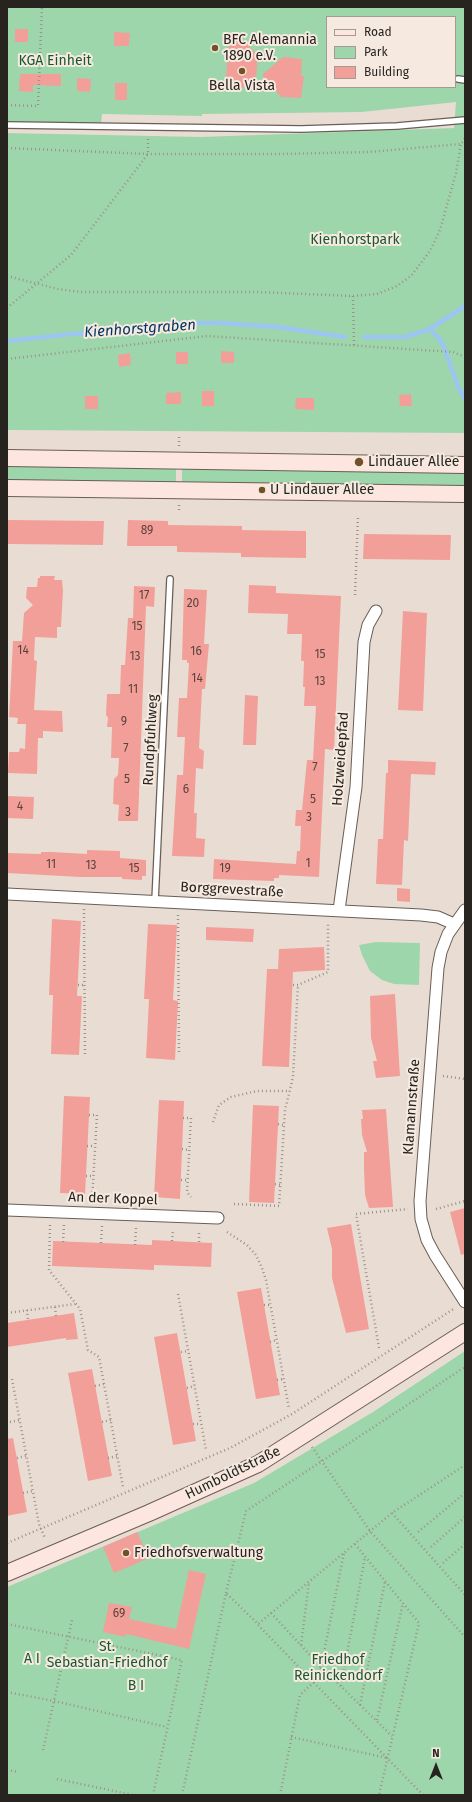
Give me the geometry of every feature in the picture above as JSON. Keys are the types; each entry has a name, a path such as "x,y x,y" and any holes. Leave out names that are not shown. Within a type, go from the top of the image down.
{"main road":[{"path":"7,458 465,465"},
{"path":"7,488 465,494"},
{"name":"Humboldtstraße","path":"7,1572 155,1510 258,1464 465,1332"}],"street":[{"name":"Holzweidepfad","path":"339,910 357,775 364,642 368,625 376,611"},
{"name":"Borggrevestraße","path":"7,894 421,915 438,917 454,924"},
{"name":"Klamannstraße","path":"462,1303 427,1240 421,1219 420,1201 438,968 443,945 454,924 465,910"},
{"name":"An der Koppel","path":"7,1210 218,1218"}],"lane":[{"path":"458,79 465,80"},
{"path":"7,125 301,129 397,126 465,120"},
{"name":"Rundpfuhlweg","path":"155,901 170,579"}],"path":[{"path":"7,105 38,106 42,7"},
{"path":"7,308 71,255 148,154 148,128"},
{"path":"7,276 58,289 80,292 258,292 353,296 377,294 397,286 411,276 424,261 440,230 456,174 461,144 465,138"},
{"path":"7,148 148,154 281,154 369,152 461,144"},
{"path":"353,296 354,346"},
{"path":"7,359 207,336 453,352 465,357"},
{"path":"356,595 358,516"},
{"path":"84,908 82,936 84,950 83,1006 85,1057"},
{"path":"178,913 178,1052"},
{"path":"293,985 298,985 328,972 328,920"},
{"path":"79,950 84,950"},
{"path":"79,968 84,968"},
{"path":"78,985 84,985"},
{"path":"234,1204 279,1206 284,1125 293,1078 298,985"},
{"path":"173,990 178,990"},
{"path":"291,1015 296,1015"},
{"path":"80,1040 85,1041"},
{"path":"290,1050 295,1050"},
{"path":"440,1076 465,1079"},
{"path":"213,1122 219,1105 231,1096 257,1091 290,1091"},
{"path":"89,1115 97,1115 94,1146 92,1207"},
{"path":"183,1118 191,1118 187,1192 191,1197"},
{"path":"278,1124 284,1125"},
{"path":"87,1146 94,1146"},
{"path":"182,1149 190,1150"},
{"path":"276,1155 282,1155"},
{"path":"86,1176 93,1176"},
{"path":"180,1180 188,1180"},
{"path":"275,1184 281,1185"},
{"path":"436,1209 465,1201"},
{"path":"379,1348 356,1214 409,1209"},
{"path":"50,1224 49,1270 80,1310 88,1350 99,1358 123,1487"},
{"path":"63,1242 64,1224"},
{"path":"102,1226 102,1243"},
{"path":"135,1245 136,1228"},
{"path":"172,1241 173,1230"},
{"path":"199,1231 199,1242"},
{"path":"227,1232 247,1245 256,1256 266,1280 289,1409"},
{"path":"178,1294 206,1450"},
{"path":"7,1543 230,1448 292,1414 462,1303"},
{"path":"7,1313 76,1304"},
{"path":"264,1306 271,1304"},
{"path":"55,1307 56,1316"},
{"path":"27,1310 28,1320"},
{"path":"270,1342 277,1340"},
{"path":"181,1352 188,1351"},
{"path":"182,1795 246,1510 465,1367"},
{"path":"12,1379 33,1491 41,1529 45,1538"},
{"path":"277,1380 284,1379"},
{"path":"95,1386 104,1384"},
{"path":"187,1388 195,1386"},
{"path":"10,1422 20,1420"},
{"path":"102,1422 111,1420"},
{"path":"194,1424 201,1424"},
{"path":"312,1446 370,1531 465,1638"},
{"path":"16,1458 26,1456"},
{"path":"108,1458 118,1456"},
{"path":"258,1624 392,1514 465,1465"},
{"path":"23,1493 33,1491"},
{"path":"418,1532 465,1493"},
{"path":"392,1514 465,1595"},
{"path":"431,1547 465,1517"},
{"path":"355,1544 419,1623 379,1795"},
{"path":"442,1564 465,1544"},
{"path":"280,1795 300,1695 314,1682 321,1667 344,1553"},
{"path":"341,1686 365,1557"},
{"path":"301,1646 309,1582"},
{"path":"360,1705 385,1582"},
{"path":"226,1594 258,1624 423,1795"},
{"path":"377,1721 403,1603"},
{"path":"271,1613 321,1667 392,1736"},
{"path":"43,1750 72,1620"},
{"path":"7,1624 182,1660 153,1795"},
{"path":"7,1692 54,1701 167,1727"},
{"path":"291,1737 387,1758"},
{"path":"7,1770 19,1772"},
{"path":"57,1779 132,1795"}],"green space":[{"path":"7,7 465,7 465,433 7,430 7,133 201,137 454,128 456,102 362,112 202,114 202,116 102,114 101,125 7,122"},
{"path":"7,465 176,467 176,482 7,480"},
{"path":"182,467 465,471 465,487 182,482"},
{"path":"376,942 420,943 419,985 394,984 382,980 370,971 359,945"},
{"name":"Friedhof Reinickendorf","path":"465,1351 465,1795 7,1795 7,1587 254,1483 373,1412"}],"building":[{"path":"15,29 28,29 28,42 15,42"},
{"path":"114,32 130,33 129,46 114,46"},
{"name":"Bella Vista","path":"233,39 244,40 258,56 255,88 225,86 229,43"},
{"path":"283,57 302,59 301,76 304,76 301,98 281,97 262,75"},
{"path":"20,74 61,74 61,86 33,85 33,92 19,91"},
{"path":"77,78 91,79 90,92 77,91"},
{"path":"115,83 127,83 127,100 115,100"},
{"path":"221,351 234,352 234,363 221,363"},
{"path":"176,352 188,352 188,364 176,364"},
{"path":"130,353 131,365 119,367 118,355"},
{"path":"202,391 214,391 214,406 202,406"},
{"path":"181,392 181,404 166,404 166,393"},
{"path":"411,394 412,406 400,406 399,395"},
{"path":"85,396 98,396 98,409 85,409"},
{"path":"296,398 314,398 314,410 295,409"},
{"path":"8,520 104,521 103,545 8,544"},
{"path":"128,520 168,521 168,525 242,526 242,530 306,531 306,558 241,557 241,553 177,552 177,546 127,546"},
{"path":"364,534 451,535 450,560 363,559"},
{"path":"40,576 55,576 54,580 62,580 63,591 61,627 57,627 57,638 35,637 34,660 37,661 34,710 62,711 63,732 43,731 43,738 38,738 37,774 8,773 9,752 19,752 20,748 25,749 26,724 17,724 18,718 9,717 13,641 22,641 24,613 33,605 26,598 27,587 37,587 38,578 40,578"},
{"path":"249,585 276,586 276,593 341,596 334,750 325,749 319,877 279,875 279,878 274,878 274,881 213,879 214,859 296,864 297,851 300,851 301,826 295,826 296,810 302,810 307,760 313,760 316,706 304,706 304,661 301,661 302,634 287,634 288,614 248,613"},
{"path":"134,586 155,587 154,607 146,606 138,821 118,821 119,805 113,804 114,779 118,775 119,758 111,758 112,727 107,727 107,694 120,694 121,665 125,665 128,618 133,618"},
{"path":"184,589 207,590 204,644 209,644 205,689 202,689 199,748 204,751 203,769 196,768 194,813 197,813 196,838 205,839 204,857 172,856 177,775 183,775 185,737 177,737 179,698 187,698 189,663 187,663 187,660 182,660"},
{"path":"403,611 427,613 423,711 398,710"},
{"path":"245,695 258,696 256,745 243,745"},
{"path":"388,760 436,762 435,775 411,774 408,841 404,840 402,885 376,884 378,839 383,839"},
{"path":"7,796 34,797 33,819 7,818"},
{"path":"87,850 120,851 120,858 146,860 146,876 142,876 142,880 122,879 122,877 80,877 7,873 7,853 41,854 41,852 52,852 87,854"},
{"path":"397,888 410,889 410,902 397,901"},
{"path":"52,919 81,921 77,996 82,996 79,1055 51,1054 53,995 49,995"},
{"path":"148,924 177,925 173,1000 178,1001 175,1060 146,1058 149,999 144,999"},
{"path":"206,927 254,929 253,942 206,940"},
{"path":"324,947 325,970 293,972 289,1067 262,1066 267,969 278,969 279,949"},
{"path":"395,994 400,1076 376,1078 373,1061 377,1061 371,1038 370,996"},
{"path":"64,1096 90,1097 85,1194 60,1193"},
{"path":"159,1100 184,1101 180,1199 154,1197"},
{"path":"253,1105 279,1106 274,1203 249,1202"},
{"path":"386,1109 393,1207 369,1208 365,1195 364,1152 367,1152 362,1135 362,1110"},
{"path":"465,1208 465,1254 461,1255 450,1212"},
{"path":"351,1224 369,1329 346,1333 332,1278 332,1249 327,1228"},
{"path":"152,1240 212,1243 211,1267 154,1265 154,1270 52,1266 53,1241 152,1245"},
{"path":"261,1288 280,1395 256,1399 237,1292"},
{"path":"74,1313 78,1339 66,1340 66,1338 7,1347 7,1323"},
{"path":"177,1333 196,1441 173,1445 154,1337"},
{"path":"92,1369 112,1476 88,1481 68,1373"},
{"path":"13,1438 27,1512 7,1516 7,1439"},
{"name":"Friedhofsverwaltung","path":"137,1532 149,1558 114,1573 103,1547"},
{"path":"189,1570 206,1574 189,1649 126,1634 125,1637 103,1632 109,1603 132,1607 129,1619 176,1629"}],"waterway":[{"name":"Kienhorstgraben","path":"364,337 405,337 430,329 465,306"},
{"name":"Kienhorstgraben","path":"7,341 176,323 219,323 278,327 345,337"},
{"path":"430,329 442,342 459,389 465,399"}],"place":[{"name":"BFC Alemannia 1890 e.V.","path":"215,48"},
{"name":"Bella Vista","path":"242,71"},
{"name":"Lindauer Allee","path":"359,462"},
{"name":"U Lindauer Allee","path":"262,490"},
{"name":"Friedhofsverwaltung","path":"126,1553"}],"park label":[{"name":"KGA Einheit","path":"55,61"},
{"name":"Kienhorstpark","path":"355,240"},
{"name":"St. Sebastian-Friedhof","path":"107,1656"},
{"name":"A I","path":"32,1659"},
{"name":"B I","path":"136,1686"}]}
